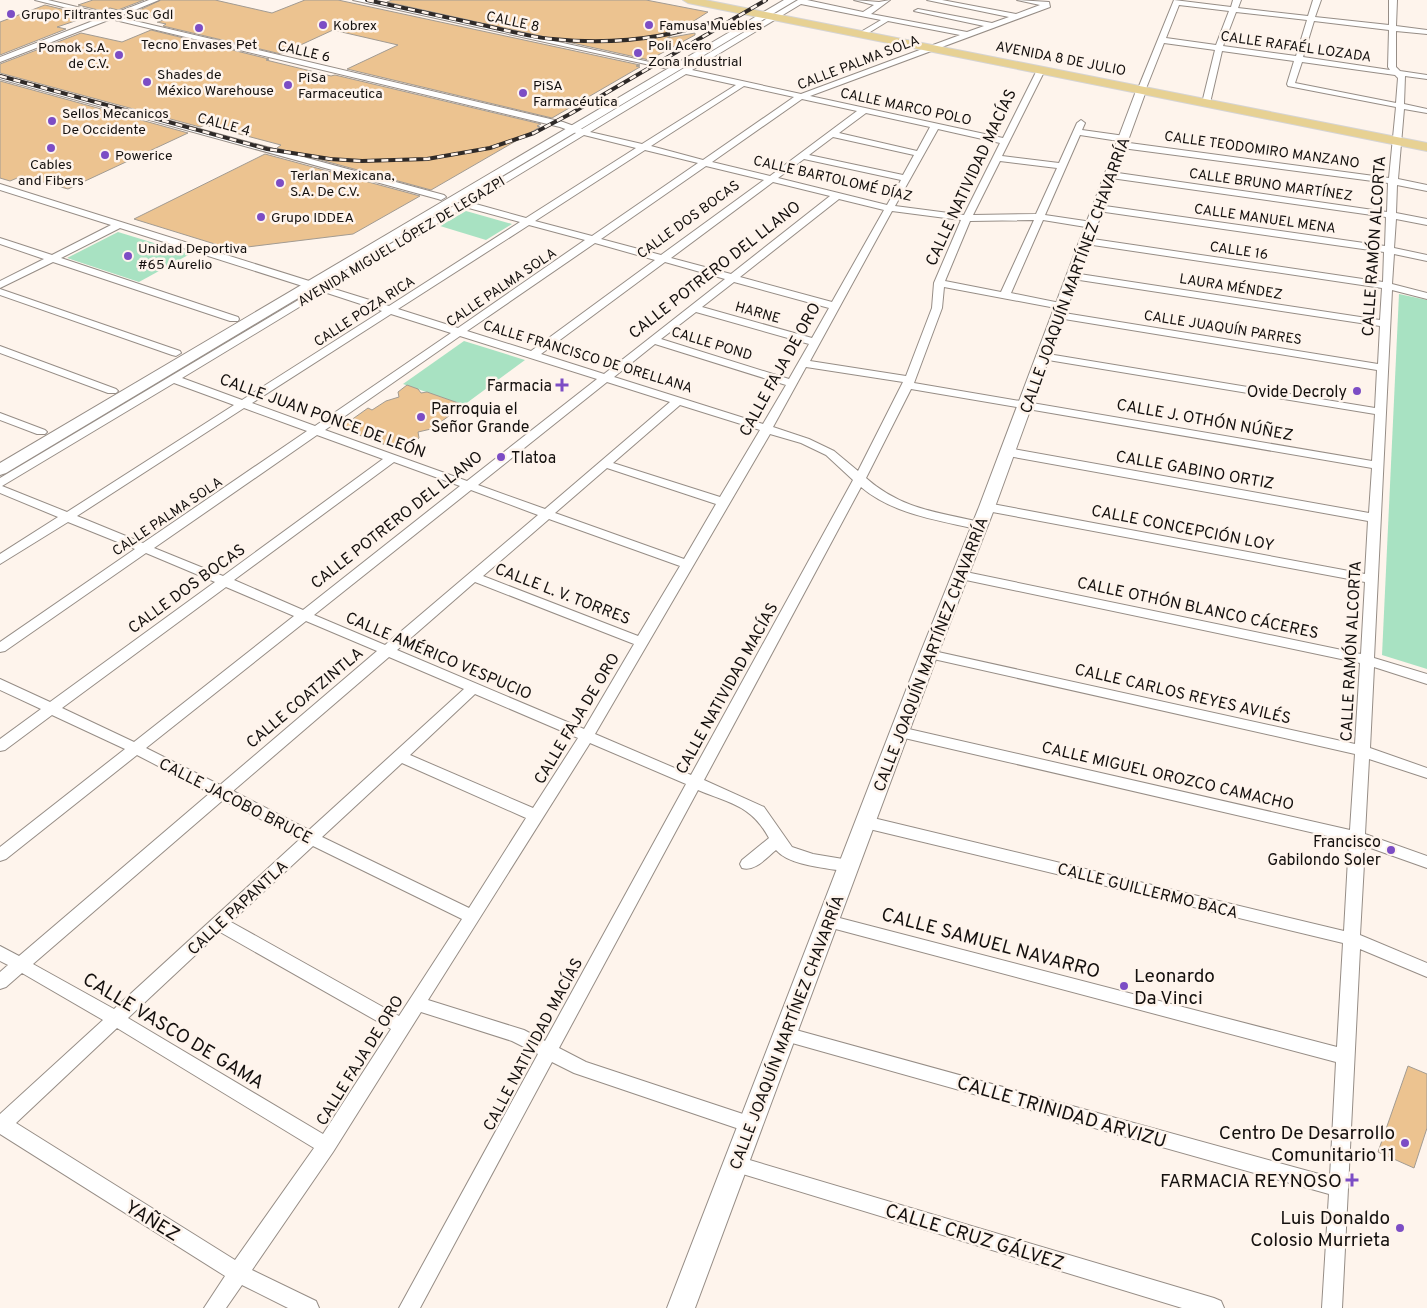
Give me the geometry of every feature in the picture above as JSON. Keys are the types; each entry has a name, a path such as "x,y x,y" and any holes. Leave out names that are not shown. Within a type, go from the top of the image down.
{"main road":[{"name":"AVENIDA 8 DE JULIO","path":"688,0 1427,147"},
{"name":"AVENIDA MIGUEL LÓPEZ DE LEGAZPI","path":"0,470 573,129 652,78 765,15 777,0"},
{"name":"AVENIDA MIGUEL LÓPEZ DE LEGAZPI","path":"652,78 664,66 765,15 798,1"},
{"name":"CALLE JOAQUÍN MARTÍNEZ CHAVARRÍA","path":"681,1308 929,654 1008,452 1042,356 1124,142 1141,91"},
{"name":"AVENIDA MIGUEL LÓPEZ DE LEGAZPI","path":"0,457 234,319 312,285 441,197 573,129"}],"street":[{"name":"CALLE 6","path":"39,0 573,129"},
{"path":"0,60 155,0"},
{"name":"CALLE 8","path":"357,0 664,66"},
{"path":"858,0 884,2"},
{"path":"902,22 933,0 1016,16"},
{"name":"CALLE PALMA SOLA","path":"0,648 707,163 800,97 1047,4 1022,0"},
{"path":"1206,103 1219,48 1237,0"},
{"path":"1317,0 1291,83 1292,85 1427,110"},
{"path":"1392,0 1392,67 1402,78 1402,82 1427,86"},
{"path":"798,1 967,35"},
{"path":"864,15 884,2"},
{"path":"1178,2 1427,32"},
{"name":"CALLE JOAQUÍN MARTÍNEZ CHAVARRÍA","path":"1141,91 1178,2"},
{"path":"918,11 992,25"},
{"name":"AVENIDA MIGUEL LÓPEZ DE LEGAZPI","path":"0,483 174,379 312,285 464,204 573,129 684,72 765,15"},
{"path":"862,35 887,19"},
{"name":"CALLE RAFAÉL LOZADA","path":"1161,40 1427,77"},
{"name":"CALLE NATIVIDAD MACÍAS","path":"409,1308 859,480 908,383 937,308 939,283 967,218 1041,70"},
{"name":"CALLE MARCO POLO","path":"684,72 1004,141"},
{"name":"CALLE 4","path":"0,77 441,197"},
{"name":"CALLE RAMÓN ALCORTA","path":"1332,1308 1393,181 1402,82"},
{"name":"CALLE POZA RICA","path":"0,560 742,84"},
{"name":"CALLE DOS BOCAS","path":"533,355 863,111"},
{"name":"CALLE FAJA DE ORO","path":"214,1308 326,1146 586,737 767,428 935,126"},
{"name":"CALLE TEODOMIRO MANZANO","path":"1062,166 1079,127 1124,142 1393,181 1427,188"},
{"name":"CALLE BARTOLOMÉ DÍAZ","path":"573,129 888,208 967,218 1041,217 1092,225"},
{"path":"832,134 920,154"},
{"path":"802,156 905,178"},
{"path":"939,283 1005,295 1062,166 996,158"},
{"name":"CALLE BRUNO MARTÍNEZ","path":"1111,175 1392,215 1427,222"},
{"name":"CALLE FRANCISCO DE ORELLANA","path":"0,187 805,441 830,453 878,495 895,504 915,512 980,526"},
{"name":"CALLE POTRERO DEL LLANO","path":"0,855 302,615 838,195"},
{"path":"464,204 834,306"},
{"path":"0,285 120,224"},
{"name":"CALLE MANUEL MENA","path":"1092,225 1390,250 1427,258"},
{"name":"CALLE 16","path":"1092,225 1388,286 1427,296"},
{"path":"0,241 234,319"},
{"name":"LAURA MÉNDEZ","path":"1072,276 1386,324"},
{"path":"0,292 176,353"},
{"name":"CALLE JUAQUÍN PARRES","path":"1005,295 1059,311 1383,368"},
{"name":"HARNE","path":"694,308 814,342"},
{"name":"CALLE POND","path":"652,340 791,383"},
{"path":"0,349 112,391"},
{"path":"1042,356 1381,412"},
{"name":"CALLE J. OTHÓN NÚÑEZ","path":"802,363 1378,466"},
{"name":"CALLE JUAN PONCE DE LEÓN","path":"174,379 686,564"},
{"name":"CALLE COATZINTLA","path":"0,982 678,401"},
{"path":"0,416 42,432"},
{"name":"CALLE GABINO ORTIZ","path":"1008,452 1375,518"},
{"name":"CALLE DOS BOCAS","path":"0,746 392,458"},
{"path":"605,464 722,502"},
{"name":"CALLE AMÉRICO VESPUCIO","path":"0,489 224,581 474,687 586,737 754,807 763,813 783,849 793,854 849,866"},
{"name":"CALLE CONCEPCIÓN LOY","path":"987,507 1372,579"},
{"name":"CALLE OTHÓN BLANCO CÁCERES","path":"961,575 1367,660 1427,679"},
{"name":"CALLE L. V. TORRES","path":"472,576 641,642"},
{"name":"CALLE CARLOS REYES AVILÉS","path":"929,654 1362,751 1427,773"},
{"name":"CALLE JACOBO BRUCE","path":"0,684 135,748 311,838 473,917"},
{"name":"CALLE PAPANTLA","path":"1,1125 474,687"},
{"name":"CALLE MIGUEL OROZCO CAMACHO","path":"900,732 1358,837 1427,862"},
{"path":"400,756 536,816"},
{"name":"CALLE GUILLERMO BACA","path":"865,822 1352,939 1427,970"},
{"path":"748,864 778,840"},
{"name":"CALLE SAMUEL NAVARRO","path":"828,921 1346,1057"},
{"path":"220,924 401,1026"},
{"name":"CALLE VASCO DE GAMA","path":"0,953 116,1019 326,1146"},
{"path":"416,1003 518,1035 580,1068 751,1125"},
{"name":"CALLE TRINIDAD ARVIZU","path":"785,1034 1339,1188"},
{"name":"YAÑEZ","path":"1,1125 238,1274 309,1308"},
{"name":"CALLE CRUZ GÁLVEZ","path":"736,1164 1214,1308"}],"green space":[{"path":"466,211 512,224 486,240 440,226"},
{"name":"Unidad Deportiva #65 Aurelio","path":"118,232 190,254 139,282 67,258"},
{"path":"1399,294 1427,300 1427,669 1382,655"},
{"path":"464,341 525,360 464,405 403,384"}],"building":[{"path":"93,0 144,0 118,10 110,8 102,11 78,5"},
{"path":"161,0 215,0 272,13 305,0 338,0 640,65 636,66 640,67 552,118 347,69 398,45 333,30 281,54 163,26 166,24 157,22 164,20 133,13"},
{"path":"392,0 646,0 708,12 667,38 695,33 695,35 649,60 387,2"},
{"path":"45,5 90,16 57,27 66,29 0,55 0,22"},
{"path":"151,30 331,76 335,75 541,124 537,126 540,127 431,190 277,148 281,145 205,125 200,127 0,73 0,64 81,33 122,42"},
{"path":"0,81 188,133 68,189 22,176 10,181 0,178"},
{"path":"265,154 420,196 353,234 231,249 134,219"},
{"name":"Parroquia el Señor Grande","path":"407,385 418,389 421,393 427,392 464,405 431,429 418,432 419,438 402,451 340,428 368,408 372,410 386,401 399,397 398,392"},
{"path":"1408,1066 1427,1074 1427,1128 1414,1168 1378,1152"}],"railway":[{"path":"367,0 526,35 574,41 617,41 659,36 721,19"},
{"path":"0,76 267,149 330,159 362,161 427,159 490,148 534,133 766,0"}],"place":[{"name":"Grupo Filtrantes Suc Gdl","path":"11,14"},
{"name":"Kobrex","path":"323,25"},
{"name":"Famusa Muebles","path":"649,25"},
{"name":"Tecno Envases Pet","path":"199,28"},
{"name":"Poli Acero Zona Industrial","path":"638,53"},
{"name":"Pomok S.A. de C.V.","path":"119,55"},
{"name":"Shades de México Warehouse","path":"147,82"},
{"name":"PiSa Farmaceutica","path":"288,85"},
{"name":"PiSA Farmacéutica","path":"523,93"},
{"name":"Sellos Mecanicos De Occidente","path":"52,121"},
{"name":"Cables and Fibers","path":"51,148"},
{"name":"Powerice","path":"105,155"},
{"name":"Terlan Mexicana, S.A. De C.V.","path":"280,183"},
{"name":"Grupo IDDEA","path":"261,217"},
{"name":"Unidad Deportiva #65 Aurelio","path":"128,256"},
{"name":"Farmacia","path":"562,385"},
{"name":"Ovide Decroly","path":"1357,391"},
{"name":"Parroquia el Señor Grande","path":"421,417"},
{"name":"Tlatoa","path":"501,457"},
{"name":"Francisco Gabilondo Soler","path":"1391,850"},
{"name":"Leonardo Da Vinci","path":"1124,986"},
{"name":"Centro De Desarrollo Comunitario 11","path":"1405,1143"},
{"name":"FARMACIA REYNOSO","path":"1352,1180"},
{"name":"Luis Donaldo Colosio Murrieta","path":"1400,1228"}]}
